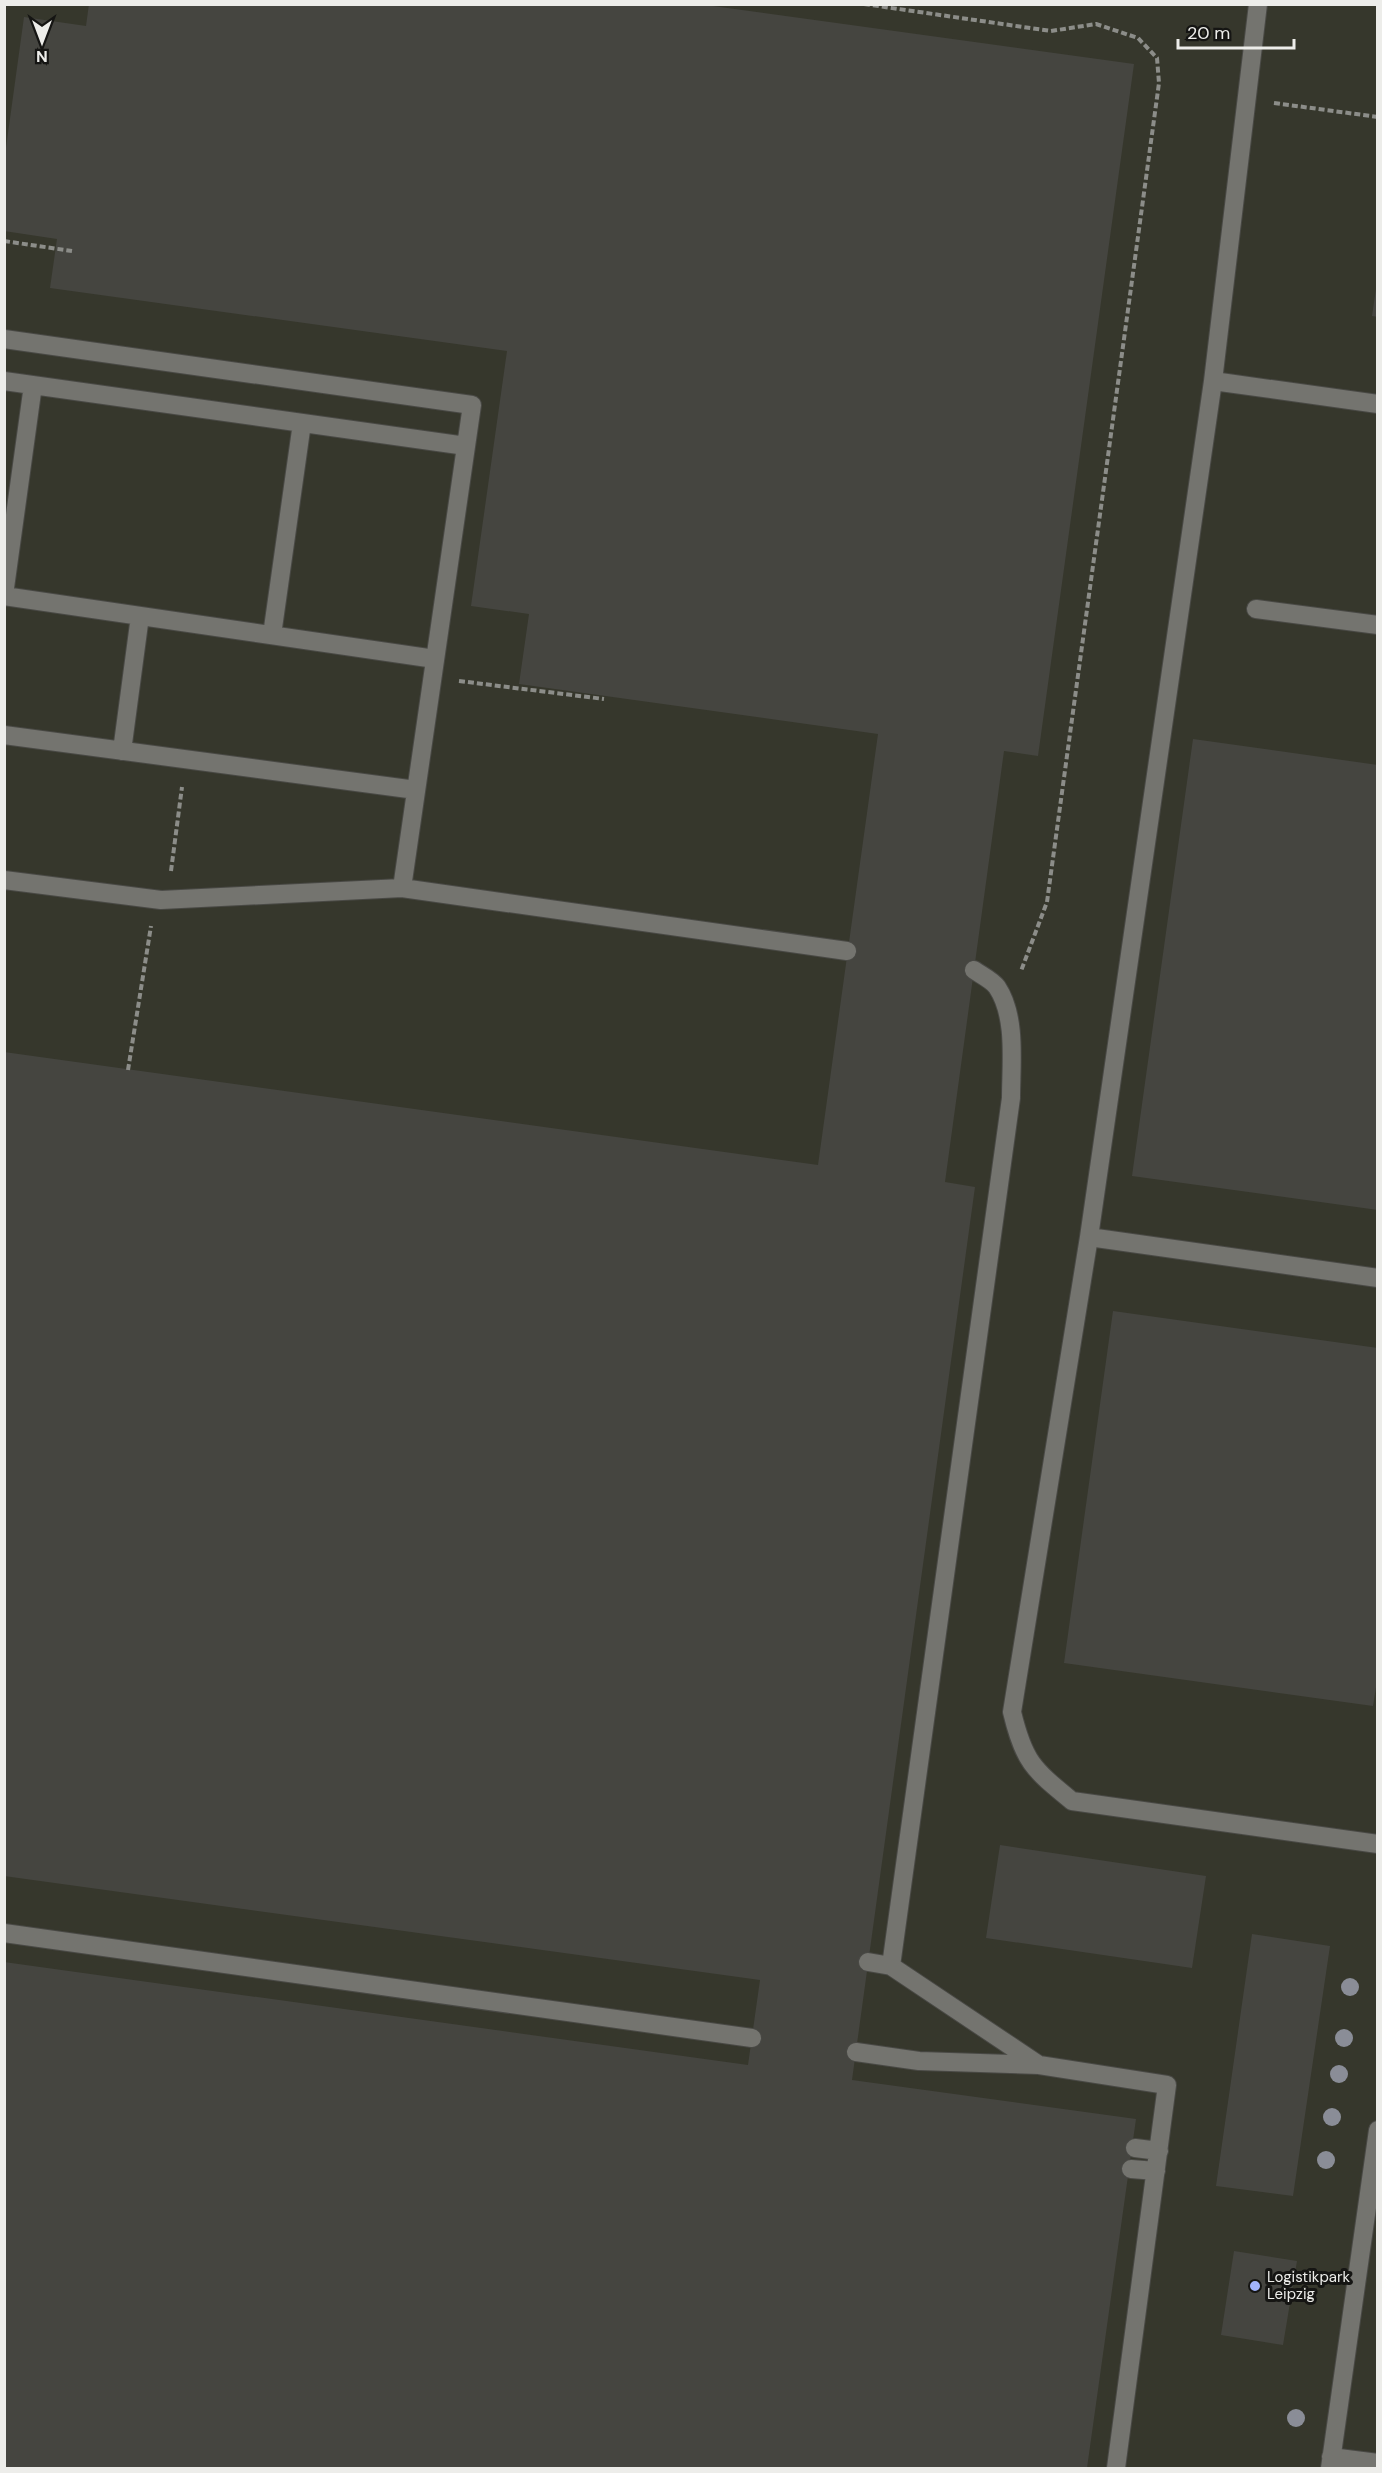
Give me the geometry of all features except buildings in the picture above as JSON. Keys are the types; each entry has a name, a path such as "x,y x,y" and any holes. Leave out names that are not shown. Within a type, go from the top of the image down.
{"lane":[{"path":"1258,4 1213,381 1089,1238 1012,1712 1020,1747 1039,1774 1072,1801 1377,1844"},
{"path":"4,339 472,405 402,888"},
{"path":"4,381 466,446"},
{"path":"1213,381 1377,404"},
{"path":"33,385 4,596 272,635 434,668"},
{"path":"272,635 302,423"},
{"path":"1256,609 1377,625"},
{"path":"122,750 140,616"},
{"path":"4,735 416,790"},
{"path":"4,880 161,900 402,888 847,951"},
{"path":"891,1966 1011,1098 1012,1055 1006,1008 996,985 974,970"},
{"path":"1089,1238 1377,1278"},
{"path":"4,1933 752,2038"},
{"path":"868,1962 891,1966 1039,2065"},
{"path":"856,2052 920,2061 1039,2065 1167,2085 1116,2469"},
{"path":"1377,2130 1330,2463 1377,2463"},
{"path":"1135,2148 1159,2151"},
{"path":"1131,2169 1156,2171"}],"path":[{"path":"864,4 1051,31 1096,24 1138,38 1156,58 1159,83 1047,902 1006,1008"},
{"path":"1247,99 1377,117"},
{"path":"4,241 72,251"},
{"path":"434,668 604,699"}],"shaded area":[{"path":"5,5 1377,5 1377,2468 5,2468"}],"place":[{"name":"Logistikpark Leipzig","path":"1255,2286"}]}
